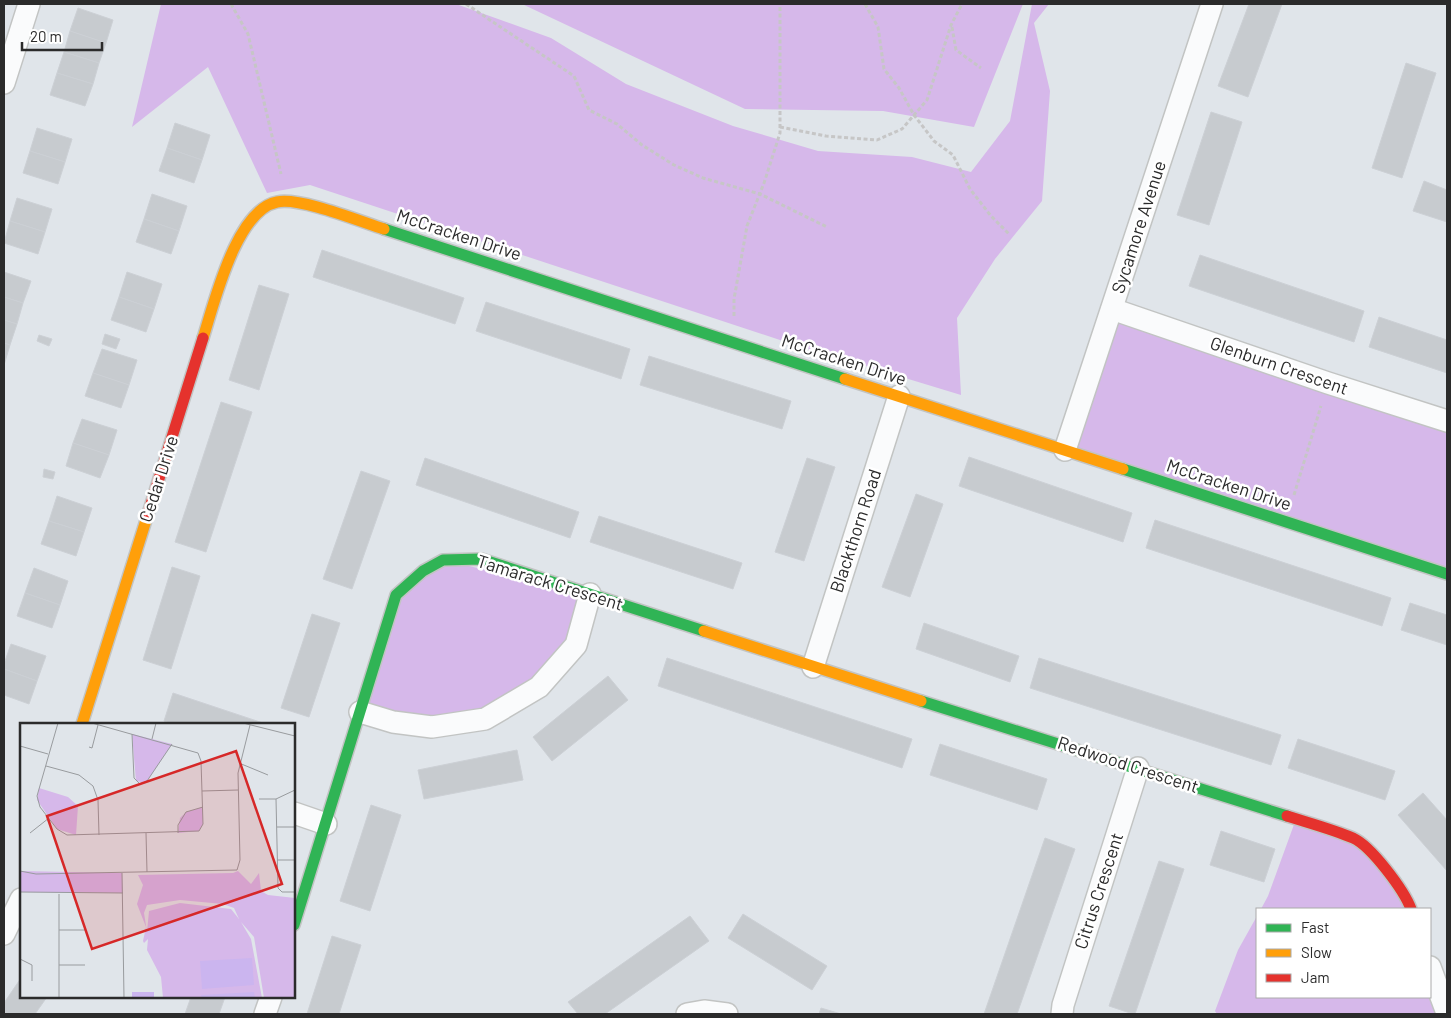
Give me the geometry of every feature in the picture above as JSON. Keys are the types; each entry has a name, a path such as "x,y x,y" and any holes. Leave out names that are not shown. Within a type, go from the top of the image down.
{"street":[{"path":"4,83 29,4"},
{"name":"Sycamore Avenue","path":"1065,450 1212,4"},
{"name":"McCracken Drive","path":"241,236 260,211 276,202 299,202 1447,574"},
{"name":"Cedar Drive","path":"82,723 227,263 241,236"},
{"name":"Glenburn Crescent","path":"1112,309 1328,383 1447,421"},
{"name":"Blackthorn Road","path":"813,667 899,396"},
{"name":"Tamarack Crescent","path":"295,922 396,595 422,571 443,560 481,559 813,667"},
{"path":"360,712 392,722 432,727 485,719 539,687 576,645 590,594"},
{"name":"Redwood Crescent","path":"813,667 1138,768 1355,839 1385,867 1411,908"},
{"name":"Citrus Crescent","path":"1062,1014 1063,1005 1138,768"},
{"path":"295,814 326,824"},
{"path":"4,934 20,901"},
{"path":"1431,969 1446,1004"},
{"path":"265,1014 271,998"},
{"path":"687,1014 704,1010 727,1014"}],"path":[{"path":"230,4 248,34 284,184 285,202"},
{"path":"466,4 574,76 589,110 617,124 642,145 674,165 703,178 760,194 826,227"},
{"path":"734,343 734,299 745,235 780,132 780,4"},
{"path":"866,4 878,27 884,69 899,88 914,115 934,141 954,155 970,189 991,216 1010,235"},
{"path":"780,127 826,136 877,140 902,129 927,100 951,25 962,4"},
{"path":"951,25 956,50 981,68"},
{"path":"1286,521 1328,383"}],"shaded area":[{"path":"161,4 456,4 551,38 626,84 733,126 818,151 912,157 971,172 1010,121 1032,4 1049,4 1034,23 1050,91 1042,201 995,259 957,318 961,395 780,340 310,185 267,193 208,67 132,127"},
{"path":"522,4 1023,4 974,127 883,111 745,109"},
{"path":"1112,309 1447,421 1447,574 1065,450"},
{"path":"443,560 590,594 575,645 485,719 432,727 360,712 396,595"},
{"path":"1296,819 1355,839 1410,908 1262,908 1268,896"},
{"path":"1256,918 1256,998 1431,998 1447,1014 1217,1014 1215,1011 1238,950"}],"building":[{"path":"1249,4 1282,4 1248,97 1218,86"},
{"path":"78,8 113,20 106,43 70,31"},
{"path":"70,31 106,43 99,63 64,52"},
{"path":"64,52 99,63 93,84 57,73"},
{"path":"1406,63 1436,73 1402,178 1372,168"},
{"path":"57,73 93,84 85,106 50,95"},
{"path":"1211,112 1242,122 1209,225 1177,215"},
{"path":"175,123 210,135 202,160 167,148"},
{"path":"37,128 72,139 65,162 30,151"},
{"path":"167,148 202,160 194,183 159,171"},
{"path":"30,151 65,162 58,184 23,173"},
{"path":"1424,181 1447,190 1447,222 1413,211"},
{"path":"152,194 187,206 179,231 144,219"},
{"path":"17,198 52,209 45,232 10,221"},
{"path":"144,219 179,231 171,254 136,242"},
{"path":"10,221 45,232 38,254 4,243"},
{"path":"322,250 464,298 455,324 313,277"},
{"path":"1200,255 1364,311 1354,342 1189,286"},
{"path":"4,272 31,281 23,303 4,297"},
{"path":"127,272 162,284 154,309 119,297"},
{"path":"259,285 289,294 259,390 229,380"},
{"path":"4,297 23,303 17,324 4,320"},
{"path":"119,297 154,309 146,332 111,320"},
{"path":"486,302 630,349 621,379 476,331"},
{"path":"1379,317 1447,340 1447,373 1369,347"},
{"path":"4,320 17,324 10,345 4,343"},
{"path":"105,334 120,339 116,349 102,344"},
{"path":"39,335 52,339 49,346 37,341"},
{"path":"4,343 10,345 4,365"},
{"path":"102,349 137,360 129,385 93,373"},
{"path":"649,356 791,401 782,429 640,385"},
{"path":"93,373 129,385 121,408 85,396"},
{"path":"221,402 252,412 206,552 175,542"},
{"path":"82,419 117,430 109,455 73,443"},
{"path":"73,443 109,455 100,478 66,466"},
{"path":"969,457 1132,513 1123,542 959,486"},
{"path":"425,458 579,512 570,538 416,485"},
{"path":"807,458 835,467 804,561 775,552"},
{"path":"44,469 55,472 53,479 43,477"},
{"path":"361,471 390,481 352,589 323,579"},
{"path":"916,494 943,504 910,597 882,587"},
{"path":"57,496 92,508 84,532 49,521"},
{"path":"599,516 742,563 733,589 590,542"},
{"path":"1155,520 1391,598 1382,626 1146,548"},
{"path":"49,521 84,532 76,556 41,544"},
{"path":"172,567 200,576 171,669 143,660"},
{"path":"34,568 68,581 60,605 25,593"},
{"path":"25,593 60,605 52,628 17,616"},
{"path":"1410,603 1447,615 1447,645 1401,630"},
{"path":"312,614 340,623 309,717 281,708"},
{"path":"924,623 1019,656 1010,682 916,649"},
{"path":"11,644 46,656 37,681 4,669"},
{"path":"667,658 912,739 902,768 658,686"},
{"path":"1039,658 1281,735 1271,765 1030,688"},
{"path":"4,669 37,681 29,704 4,695"},
{"path":"608,676 628,700 552,761 533,737"},
{"path":"173,693 263,723 171,723 164,721"},
{"path":"1298,739 1395,771 1385,800 1288,768"},
{"path":"940,744 1047,779 1037,810 930,775"},
{"path":"517,750 523,780 424,799 418,770"},
{"path":"1423,793 1447,820 1447,871 1398,815"},
{"path":"371,805 401,815 370,911 340,901"},
{"path":"1221,831 1275,849 1264,882 1210,865"},
{"path":"1045,838 1075,849 1017,1014 984,1014"},
{"path":"1159,861 1184,869 1135,1014 1133,1014 1109,1006"},
{"path":"743,914 827,966 812,990 728,938"},
{"path":"690,916 709,941 605,1014 578,1014 568,1002"},
{"path":"332,936 361,945 339,1014 307,1014"},
{"path":"20,979 20,998 46,998 35,1014 4,1014 4,1003"},
{"path":"191,998 225,998 219,1014 185,1014"},
{"path":"821,1008 841,1014 819,1014"}],"traffic: fast":[{"path":"384,229 845,379"},
{"path":"1123,469 1447,574"},
{"path":"295,922 396,595 423,571 443,560 481,559 704,631"},
{"path":"921,701 1287,816"}],"traffic: slow":[{"path":"203,338 220,282 238,240 250,222 262,209 277,202 300,203 384,229"},
{"path":"845,379 1123,469"},
{"path":"82,723 147,517"},
{"path":"704,631 921,701"}],"traffic: jam":[{"path":"147,517 203,338"},
{"path":"1287,816 1337,832 1360,843 1386,869 1402,891 1410,908"}]}
